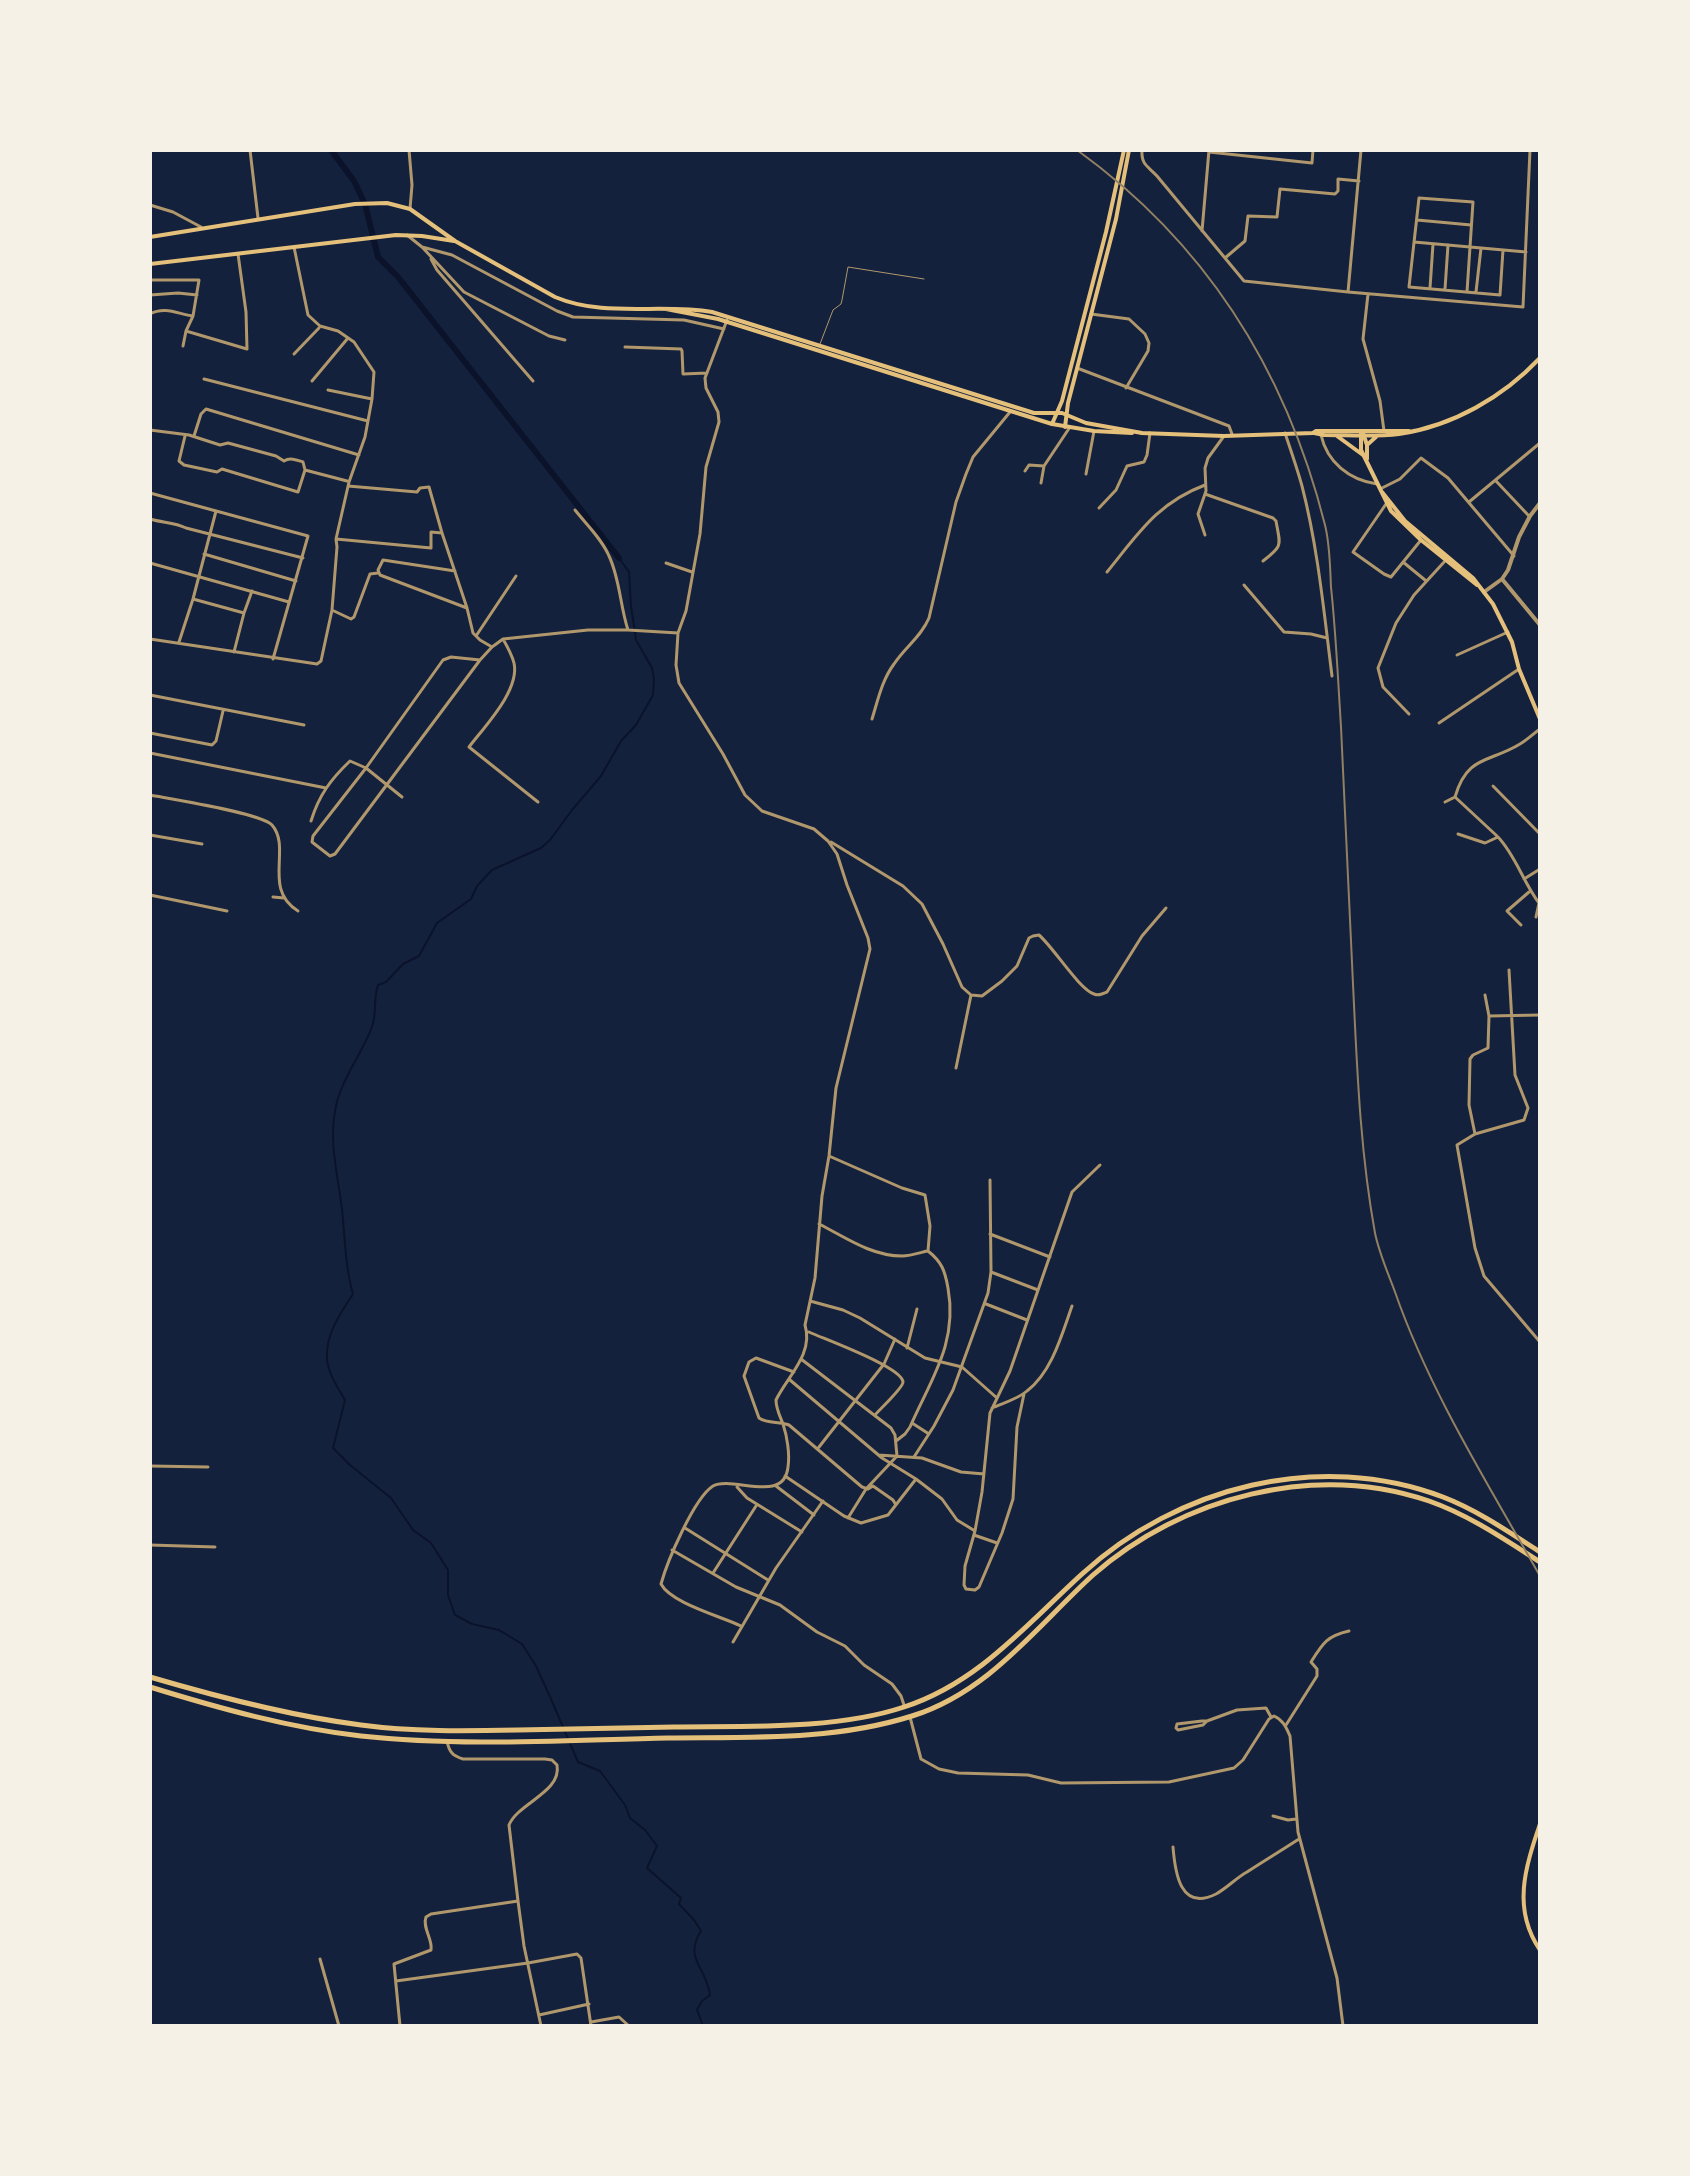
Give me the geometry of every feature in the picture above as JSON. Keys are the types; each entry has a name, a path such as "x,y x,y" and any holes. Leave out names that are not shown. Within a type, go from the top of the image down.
{"highway":[{"path":"150,1677 306,1716 361,1725 423,1730 822,1722 905,1707 954,1685 987,1663 1100,1558 1145,1526 1178,1508 1272,1481 1320,1477 1376,1480 1421,1490 1483,1516 1540,1552"},
{"path":"150,1687 321,1730 384,1738 447,1741 822,1735 910,1717 955,1698 995,1671 1094,1575 1127,1549 1188,1514 1236,1498 1285,1489 1329,1486 1409,1495 1488,1529 1540,1562"}],"main road":[{"path":"1052,424 1062,401 1126,153"},
{"path":"1068,427 1068,404 1116,219 1126,153"},
{"path":"150,237 375,202 410,209 455,241 573,304 604,309 666,309 728,319 820,345 1011,407 1038,414 1056,412 1086,423 1142,433"},
{"path":"150,264 396,235 455,241"},
{"path":"728,319 1010,412 1052,424 1094,431 1224,436 1409,431 1457,417 1483,404 1505,390 1540,358"},
{"path":"1313,433 1362,434"},
{"path":"1367,445 1382,433"},
{"path":"1362,434 1367,445 1367,462"},
{"path":"1362,434 1359,446 1386,504 1421,540 1479,586"},
{"path":"1335,435 1363,455"},
{"path":"1379,488 1405,521 1473,578 1496,609 1508,632 1519,669 1540,719"},
{"path":"1540,1824 1528,1858 1523,1892 1525,1922 1540,1950"}],"street":[{"path":"250,150 258,218"},
{"path":"409,150 412,185 410,209"},
{"path":"1142,150 1145,166 1157,176 1244,281 1523,307 1530,150"},
{"path":"1261,157 1262,150"},
{"path":"1202,231 1209,151 1312,163 1313,150"},
{"path":"1348,292 1361,150"},
{"path":"1225,258 1245,241 1248,216 1277,217 1280,189 1335,194 1338,179 1359,181"},
{"path":"1467,292 1473,202 1419,198 1409,287 1500,295 1503,250"},
{"path":"150,205 173,212 201,227"},
{"path":"1417,220 1471,225"},
{"path":"407,235 464,292 543,334 565,340"},
{"path":"1414,242 1526,252"},
{"path":"1430,289 1433,244"},
{"path":"1445,290 1448,245"},
{"path":"150,639 273,659 317,664 321,661 332,610 336,539 348,484 368,421 374,372 361,350 348,338 338,331 320,326 308,315 294,247"},
{"path":"422,247 452,255 573,317 684,320 724,329"},
{"path":"1476,293 1481,248"},
{"path":"186,331 247,349 246,312 238,254"},
{"path":"430,256 437,270 533,381"},
{"path":"150,280 199,280 193,316 183,346"},
{"path":"1368,294 1363,339 1380,401 1382,433"},
{"path":"150,295 197,295"},
{"path":"150,314 172,311 193,316"},
{"path":"1091,314 1129,319 1145,334 1148,351 1126,388"},
{"path":"728,319 707,373 706,388 718,412 719,422 706,467 700,534 686,611 678,633 676,665 679,683 745,795 762,811 814,829 828,841 903,886 922,904 962,987 971,995 982,996 1002,981 1017,966 1029,938 1039,935 1092,994 1107,992 1142,936 1166,908"},
{"path":"294,354 320,326"},
{"path":"312,381 348,338"},
{"path":"625,347 681,349 683,374 707,373"},
{"path":"1077,368 1229,426 1233,436"},
{"path":"204,379 368,421"},
{"path":"328,390 372,399"},
{"path":"194,436 202,411 209,409 359,455"},
{"path":"872,719 884,680 923,632 929,618 956,502 973,457 1010,412"},
{"path":"1041,483 1044,466 1068,427"},
{"path":"150,430 194,436 220,445 228,443 284,461 303,462 305,470 298,492 222,469 217,472 184,465 179,461 185,436"},
{"path":"1086,474 1094,431"},
{"path":"1099,508 1116,490 1127,466 1144,462 1150,433"},
{"path":"1285,433 1302,486 1309,521 1332,676"},
{"path":"1321,435 1325,451 1339,467 1379,488 1400,479 1421,458 1448,478 1514,556"},
{"path":"1205,535 1198,514 1205,494 1205,468 1208,458 1224,436"},
{"path":"1469,502 1540,443"},
{"path":"1025,471 1029,465 1044,466"},
{"path":"305,470 348,484 417,492 420,488 429,487 473,633 492,647"},
{"path":"1496,481 1530,516"},
{"path":"1107,572 1157,512 1191,490 1205,485"},
{"path":"150,493 308,536 273,659"},
{"path":"1205,494 1276,521 1280,545 1263,561"},
{"path":"1484,592 1502,579 1514,556 1519,537 1540,503"},
{"path":"1386,504 1353,552 1391,577 1421,540"},
{"path":"575,510 609,554 628,630"},
{"path":"179,642 216,511"},
{"path":"150,519 160,523 176,523 303,558"},
{"path":"336,539 431,548 431,532 442,533"},
{"path":"204,554 296,581"},
{"path":"378,573 383,560 455,571"},
{"path":"1409,714 1383,687 1378,668 1396,623 1445,560"},
{"path":"1403,562 1426,581"},
{"path":"150,563 289,602"},
{"path":"666,563 692,572"},
{"path":"332,610 351,619 354,617 370,574 378,573 467,608"},
{"path":"476,637 516,576"},
{"path":"1502,579 1540,625"},
{"path":"1244,585 1284,632 1327,638"},
{"path":"234,652 252,591"},
{"path":"193,599 244,613"},
{"path":"480,660 451,657 443,660 313,836 312,842 330,856 335,854 480,660 503,639 588,630 678,633"},
{"path":"1457,655 1508,632"},
{"path":"503,639 514,662 515,678 508,694 469,747 538,802"},
{"path":"1439,723 1519,669"},
{"path":"150,695 304,725"},
{"path":"150,733 212,745 216,741 223,710"},
{"path":"1445,802 1455,797 1460,780 1477,762 1518,745 1540,729"},
{"path":"150,753 326,788"},
{"path":"311,821 326,788 350,761 366,768 402,797"},
{"path":"1493,786 1540,834"},
{"path":"150,795 269,822 278,837 278,869 284,898 298,911"},
{"path":"1455,797 1507,846 1539,903 1536,917"},
{"path":"1458,834 1485,843 1498,837"},
{"path":"150,835 202,844"},
{"path":"741,1626 686,1604 663,1589 661,1584 672,1550 709,1489 717,1484 775,1485 785,1476 788,1468 784,1429 775,1405 801,1359 807,1332 805,1325 815,1278 836,1088 870,949 837,854 828,841"},
{"path":"1524,879 1540,869"},
{"path":"1521,925 1507,911 1530,891"},
{"path":"150,895 227,911"},
{"path":"273,897 284,898"},
{"path":"1509,970 1515,1075 1528,1108 1524,1120 1475,1134 1457,1145 1475,1248 1484,1276 1540,1342"},
{"path":"956,1068 971,995"},
{"path":"1475,1134 1469,1105 1470,1059 1488,1048 1489,1016 1485,995"},
{"path":"1489,1016 1540,1015"},
{"path":"829,1156 925,1195 930,1226 928,1251"},
{"path":"1024,1394 1017,1427 1015,1494 979,1587 966,1589 965,1566 974,1533 992,1408 1010,1371 1072,1192 1100,1165"},
{"path":"914,1457 953,1390 984,1304 991,1272 990,1180"},
{"path":"819,1224 859,1246 879,1252 903,1257 928,1251"},
{"path":"989,1234 1050,1257"},
{"path":"896,1441 912,1422 941,1363 951,1329 951,1303 945,1271 940,1260 928,1251"},
{"path":"991,1272 1038,1290"},
{"path":"810,1301 843,1310 925,1358 962,1367 997,1398"},
{"path":"984,1304 1027,1320"},
{"path":"992,1408 1024,1394 1035,1384 1058,1345 1072,1306"},
{"path":"907,1348 917,1309"},
{"path":"807,1332 884,1364 902,1378 903,1384 898,1392 875,1415"},
{"path":"818,1448 884,1364 895,1339"},
{"path":"794,1372 754,1358 749,1362 745,1372 746,1384 757,1417 789,1425 868,1488"},
{"path":"801,1359 891,1428 897,1456"},
{"path":"789,1379 889,1463 942,1499 957,1520 974,1533 998,1543"},
{"path":"912,1422 929,1434"},
{"path":"784,1429 789,1425"},
{"path":"879,1455 914,1457 961,1472 984,1474"},
{"path":"848,1518 868,1488 897,1456"},
{"path":"150,1466 208,1467"},
{"path":"785,1476 856,1522 883,1518 916,1479"},
{"path":"736,1485 744,1496 802,1532"},
{"path":"775,1485 814,1515"},
{"path":"868,1488 873,1486 878,1489 896,1505"},
{"path":"733,1642 768,1580 823,1501"},
{"path":"713,1573 757,1505"},
{"path":"685,1528 768,1580"},
{"path":"150,1545 215,1547"},
{"path":"672,1550 736,1587 780,1605 817,1632 845,1646 864,1665 892,1684 905,1707"},
{"path":"1286,1725 1317,1676 1318,1671 1311,1664 1312,1660 1329,1638 1349,1631"},
{"path":"1207,1721 1201,1726 1176,1728 1177,1724 1207,1721 1242,1709 1266,1708 1271,1717 1286,1725 1290,1736 1300,1838 1337,1978 1343,2026"},
{"path":"910,1717 921,1759 939,1769 958,1773 1010,1773 1083,1784 1169,1782 1232,1769 1243,1760 1271,1717"},
{"path":"447,1741 454,1756 463,1759 545,1759 557,1765 557,1775 552,1783 515,1814 509,1825 518,1901 541,2026"},
{"path":"1273,1816 1297,1819"},
{"path":"1173,1847 1176,1877 1188,1895 1198,1898 1217,1894 1300,1838"},
{"path":"400,2026 394,1964 431,1950 424,1922 426,1917 518,1901"},
{"path":"396,1981 580,1955 591,2024 619,2017 629,2026"},
{"path":"320,1959 339,2026"},
{"path":"539,2015 589,2004"}],"lane":[{"path":"820,345 833,310 841,304 848,267 924,279"}],"waterway":[{"path":"331,150 354,181 365,204 378,257 398,277 619,558"},
{"path":"619,558 629,572 636,640 652,668 653,695 601,776 550,840 541,848 492,870 477,886 471,899 437,923 419,956 403,964 386,982 378,985 372,1027 341,1089 333,1123 353,1294 331,1333 327,1359 331,1375 345,1400 333,1448 391,1498 413,1530 431,1543 448,1570 448,1595 455,1615 472,1624 499,1630 522,1644 536,1666 578,1762 600,1771 625,1805 630,1818 645,1830 657,1846 647,1868 681,1898 679,1904 701,1931 694,1949 710,1995 697,2010 703,2026"}],"railway":[{"path":"1077,150 1165,226 1202,269 1264,363 1288,414 1308,468 1329,548 1358,1078 1375,1233 1425,1366 1461,1437 1540,1576"}]}
